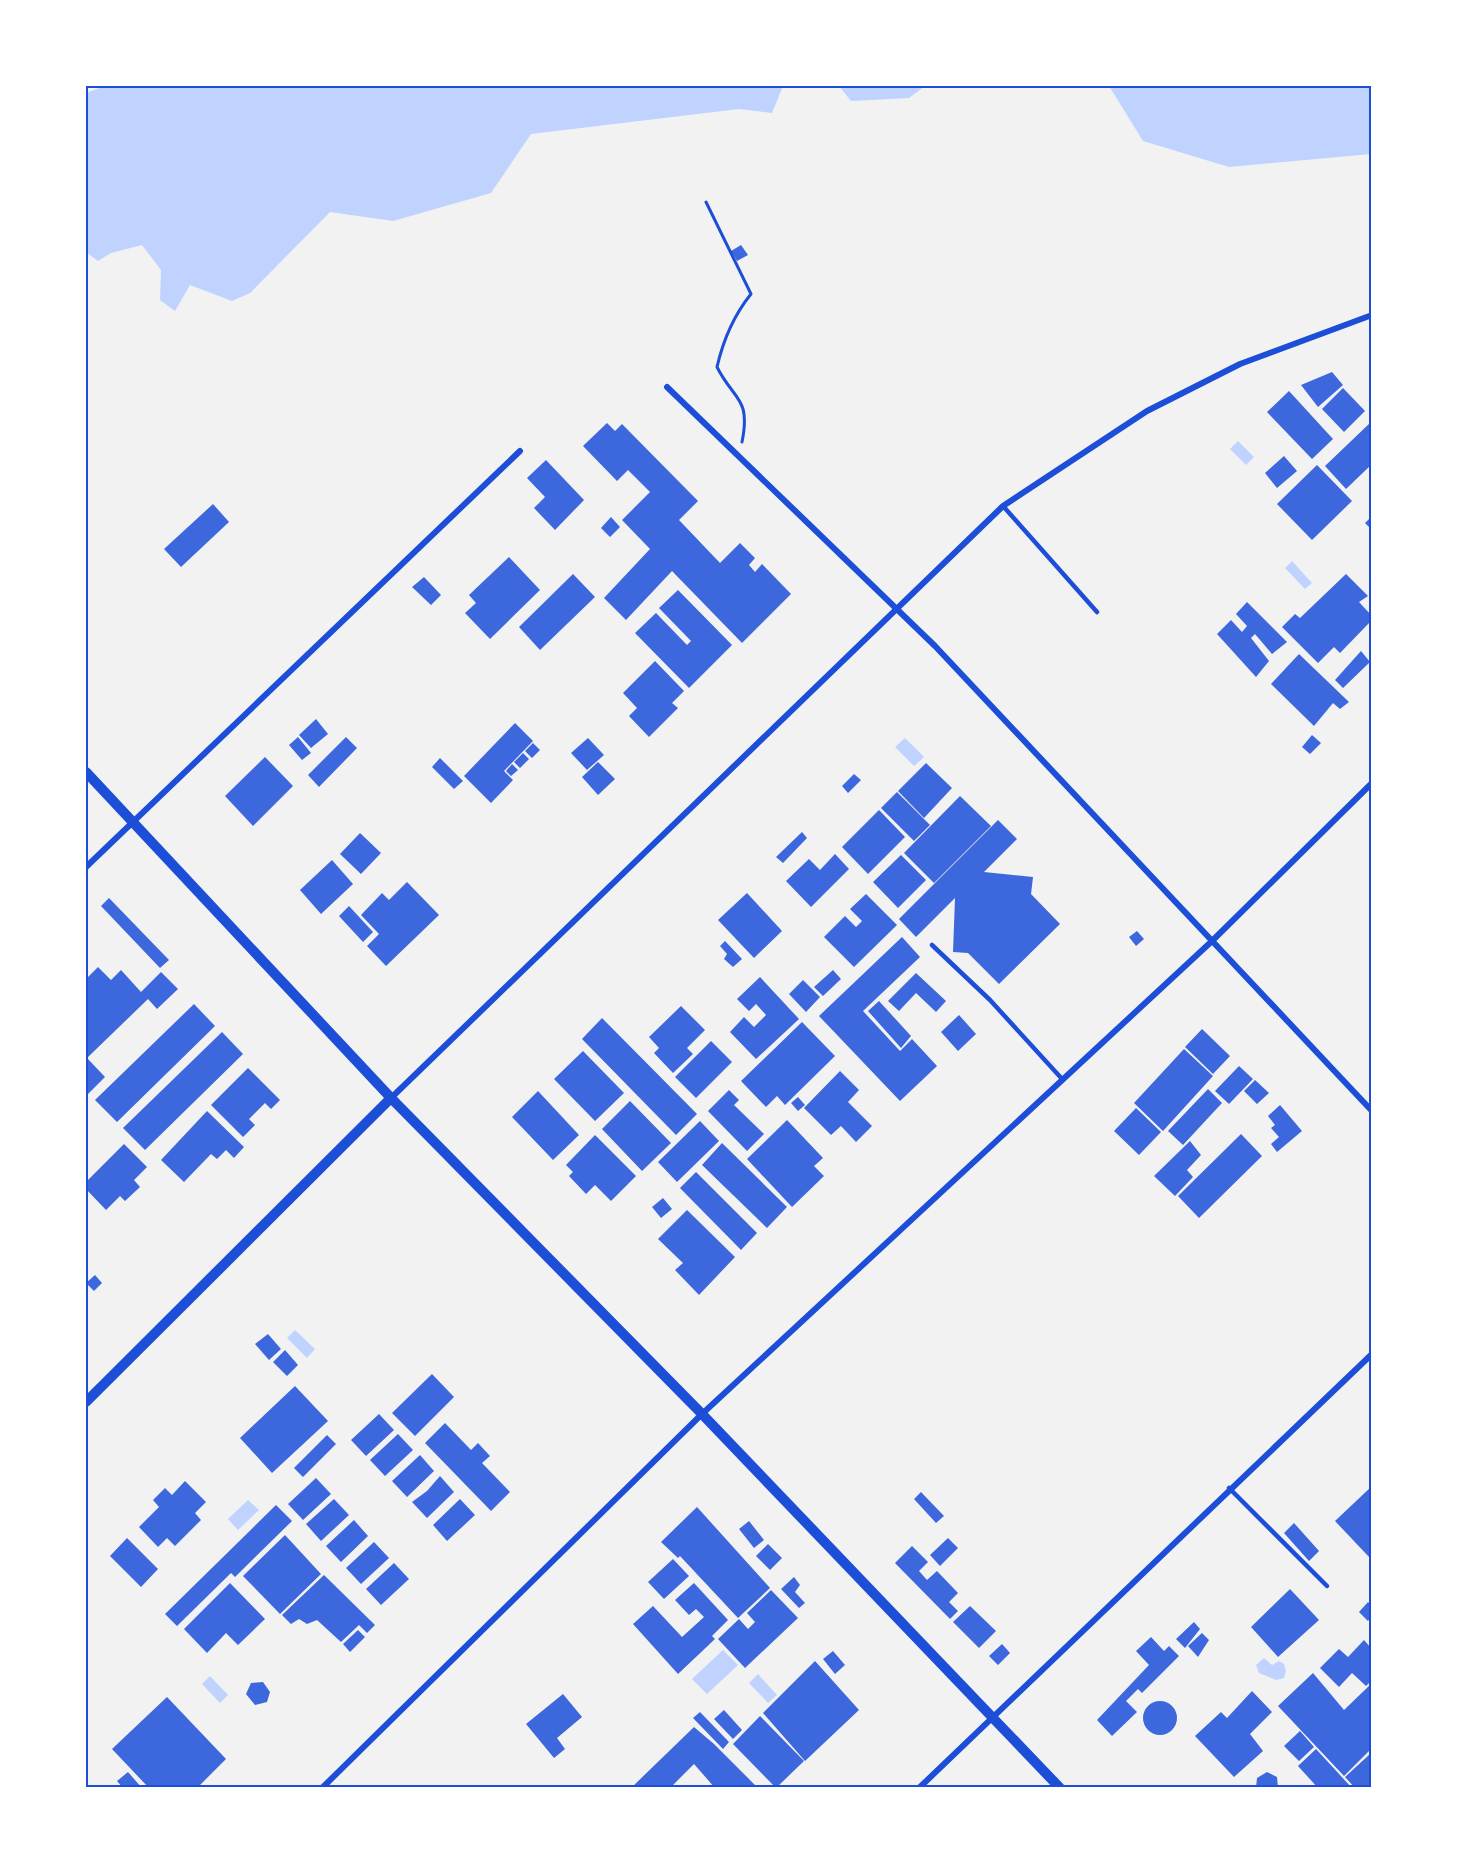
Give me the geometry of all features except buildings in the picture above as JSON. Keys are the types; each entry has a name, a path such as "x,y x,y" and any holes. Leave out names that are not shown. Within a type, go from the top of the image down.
{"street":[{"path":"86,1402 391,1098 1003,506 1147,411 1240,364 1371,315"},
{"path":"667,387 935,646 1371,1111"},
{"path":"86,867 520,451"},
{"path":"86,772 391,1098 702,1414 1060,1788"},
{"path":"322,1788 702,1414 1211,942 1371,783"},
{"path":"918,1788 1371,1354"}],"lane":[{"path":"1003,506 1097,612"},
{"path":"932,945 990,1000 1062,1080"},
{"path":"1229,1488 1327,1586"}],"path":[{"path":"706,202 751,294 741,307 731,327 717,367 724,381 741,400 746,424 739,456"}],"water":[{"path":"105,86 783,86 772,113 739,109 531,134 491,193 393,221 330,212 250,293 232,301 190,285 175,311 160,300 161,270 142,245 111,253 98,261 86,252 86,93"},
{"path":"839,86 925,86 909,98 851,101"},
{"path":"1109,86 1371,86 1371,154 1229,167 1143,141"},
{"path":"1238,441 1254,457 1246,465 1230,449"},
{"path":"1292,561 1312,583 1305,589 1285,568"},
{"path":"905,738 924,757 914,766 895,747"},
{"path":"295,1330 315,1349 307,1358 287,1338"},
{"path":"248,1500 259,1510 238,1530 228,1519"},
{"path":"723,1650 738,1665 707,1694 692,1679"},
{"path":"1264,1658 1272,1665 1279,1661 1284,1664 1286,1671 1284,1678 1276,1680 1259,1673 1256,1665"},
{"path":"758,1674 777,1695 768,1703 749,1683"},
{"path":"210,1676 228,1695 220,1703 202,1684"}]}
